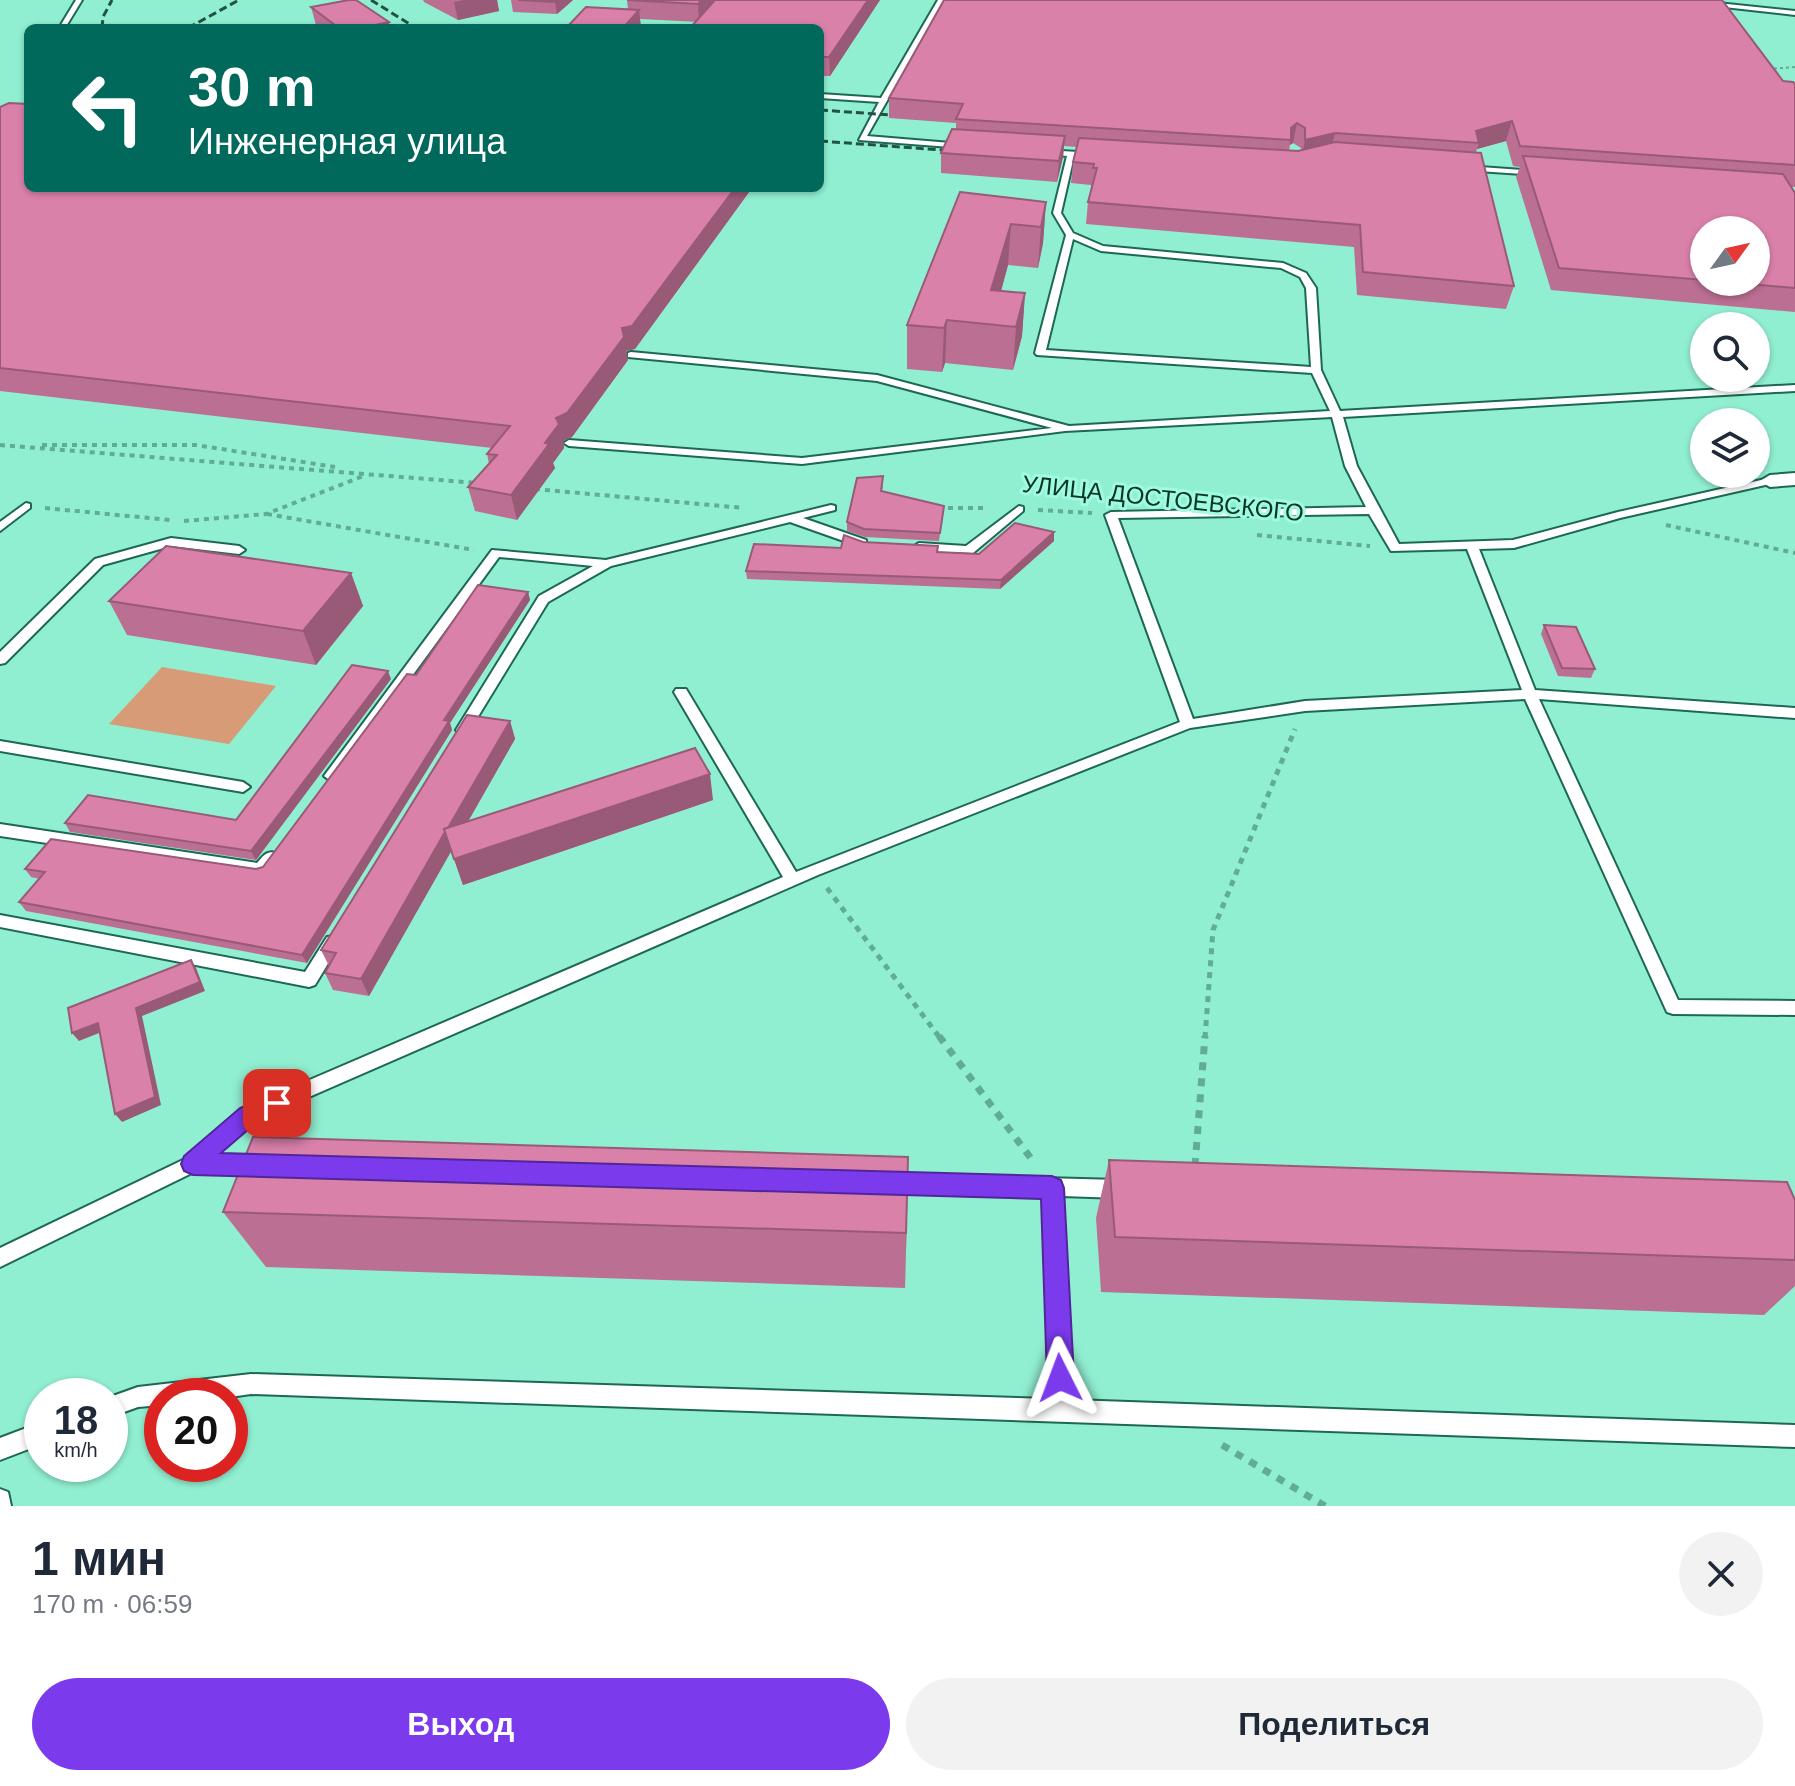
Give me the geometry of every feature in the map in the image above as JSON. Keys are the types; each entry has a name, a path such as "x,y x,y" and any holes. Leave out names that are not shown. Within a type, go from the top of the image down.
{"street":[{"path":"1770,481 1795,479"}],"lane":[{"path":"64,24 79,0"},
{"path":"941,0 862,138 967,146"},
{"path":"1693,3 1795,13"},
{"path":"1718,4 1728,18"},
{"path":"891,88 905,89"},
{"path":"824,96 884,100"},
{"path":"1041,152 1103,156"},
{"path":"1071,154 1057,213 1070,235 1101,248 1283,266 1303,275 1311,288 1316,370 1337,415 1351,466 1395,548 1514,544 1618,515 1739,488"},
{"path":"1454,167 1547,174"},
{"path":"1070,235 1040,353 1316,370"},
{"path":"631,355 877,378 1069,429"},
{"path":"569,443 802,461 1069,429 1795,388"},
{"path":"0,528 26,506"},
{"path":"451,749 543,599 607,563 831,508"},
{"path":"909,546 969,550 1019,509"},
{"path":"1188,724 1111,515 1373,510"},
{"path":"794,519 863,543 878,544"},
{"path":"0,660 99,562 171,542 239,550"},
{"path":"1472,547 1530,694 1673,1007 1795,1008"},
{"path":"318,794 496,553 607,563"},
{"path":"681,692 793,880"},
{"path":"0,1258 193,1164 248,1115 813,871 1188,724 1305,706 1530,694 1795,713"},
{"path":"0,746 243,787"},
{"path":"0,830 261,869 280,844"},
{"path":"0,921 309,980 342,925"},
{"path":"193,1164 272,1166"},
{"path":"877,1183 1131,1190"},
{"path":"1052,1188 1062,1410"},
{"path":"128,1401 251,1384 1795,1436"},
{"path":"0,1449 24,1440"},
{"path":"0,1500 0,1506"}],"path":[{"path":"1766,69 1795,67"},
{"path":"1,445 481,483"},
{"path":"1,445 196,445 371,473"},
{"path":"266,514 371,473"},
{"path":"527,488 745,508"},
{"path":"26,506 185,521 266,514 496,553"},
{"name":"УЛИЦА ДОСТОЕВСКОГО","path":"925,508 1019,509 1111,515"},
{"path":"1662,525 1795,553"},
{"name":"УЛИЦА ДОСТОЕВСКОГО","path":"1246,534 1395,548"},
{"path":"1194,1176 1213,930 1305,706"},
{"path":"813,871 1052,1188"},
{"path":"1208,1437 1325,1506"}],"shaded area":[{"path":"162,667 276,686 229,744 109,724"}],"building":[{"path":"356,0 389,22 334,24 311,7"},
{"path":"627,0 701,0 698,4"},
{"path":"715,0 868,0 829,57 824,57 824,24 694,24"},
{"path":"944,0 1722,0 1783,81 1795,84 1795,165 1520,146 1512,121 1476,131 1479,143 1335,133 1305,140 1305,128 1297,123 1291,128 1291,140 956,119 963,104 889,98"},
{"path":"586,7 639,10 627,24 570,24"},
{"path":"9,103 24,104 24,192 732,192 632,326 622,328 624,337 567,413 556,418 559,424 545,443 549,444 511,495 468,487 497,455 487,454 510,426 0,368 0,107"},
{"path":"952,129 1065,136 1059,161 941,153"},
{"path":"1079,138 1298,151 1335,142 1481,153 1514,286 1363,272 1360,225 1088,202 1097,168 1093,168 1094,164 1073,162"},
{"path":"1523,156 1783,174 1795,193 1795,288 1770,286 1770,216 1690,216 1690,279 1559,268"},
{"path":"960,192 1046,202 1041,227 1011,224 991,290 1025,293 1016,327 947,320 944,328 907,325"},
{"path":"883,476 881,491 944,506 940,533 864,529 847,522 857,478"},
{"path":"1015,523 1054,532 1001,580 746,571 754,544 841,548 844,535 863,542 938,546 937,552 979,554"},
{"path":"166,546 351,573 303,631 109,601"},
{"path":"478,585 528,592 444,720 449,721 302,955 19,902 45,872 25,869 51,839 256,869 263,867 407,674 416,675"},
{"path":"1544,625 1576,627 1595,669 1562,668"},
{"path":"352,665 388,671 251,851 65,823 88,795 236,820"},
{"path":"467,715 510,721 448,828 444,829 361,979 325,973 336,953 321,950"},
{"path":"695,748 710,774 454,859 444,829"},
{"path":"191,960 200,982 136,1008 155,1097 115,1114 98,1023 72,1033 68,1008"},
{"path":"253,1137 908,1157 906,1233 223,1212"},
{"path":"1109,1160 1787,1182 1795,1200 1795,1260 1115,1237"}],"railway":[{"path":"102,24 112,0"},
{"path":"195,24 239,0"},
{"path":"371,0 410,24"},
{"path":"824,110 891,115"},
{"path":"824,141 942,150"}],"route":[{"path":"277,1103 248,1115 193,1164 1052,1188 1060,1378"}]}
